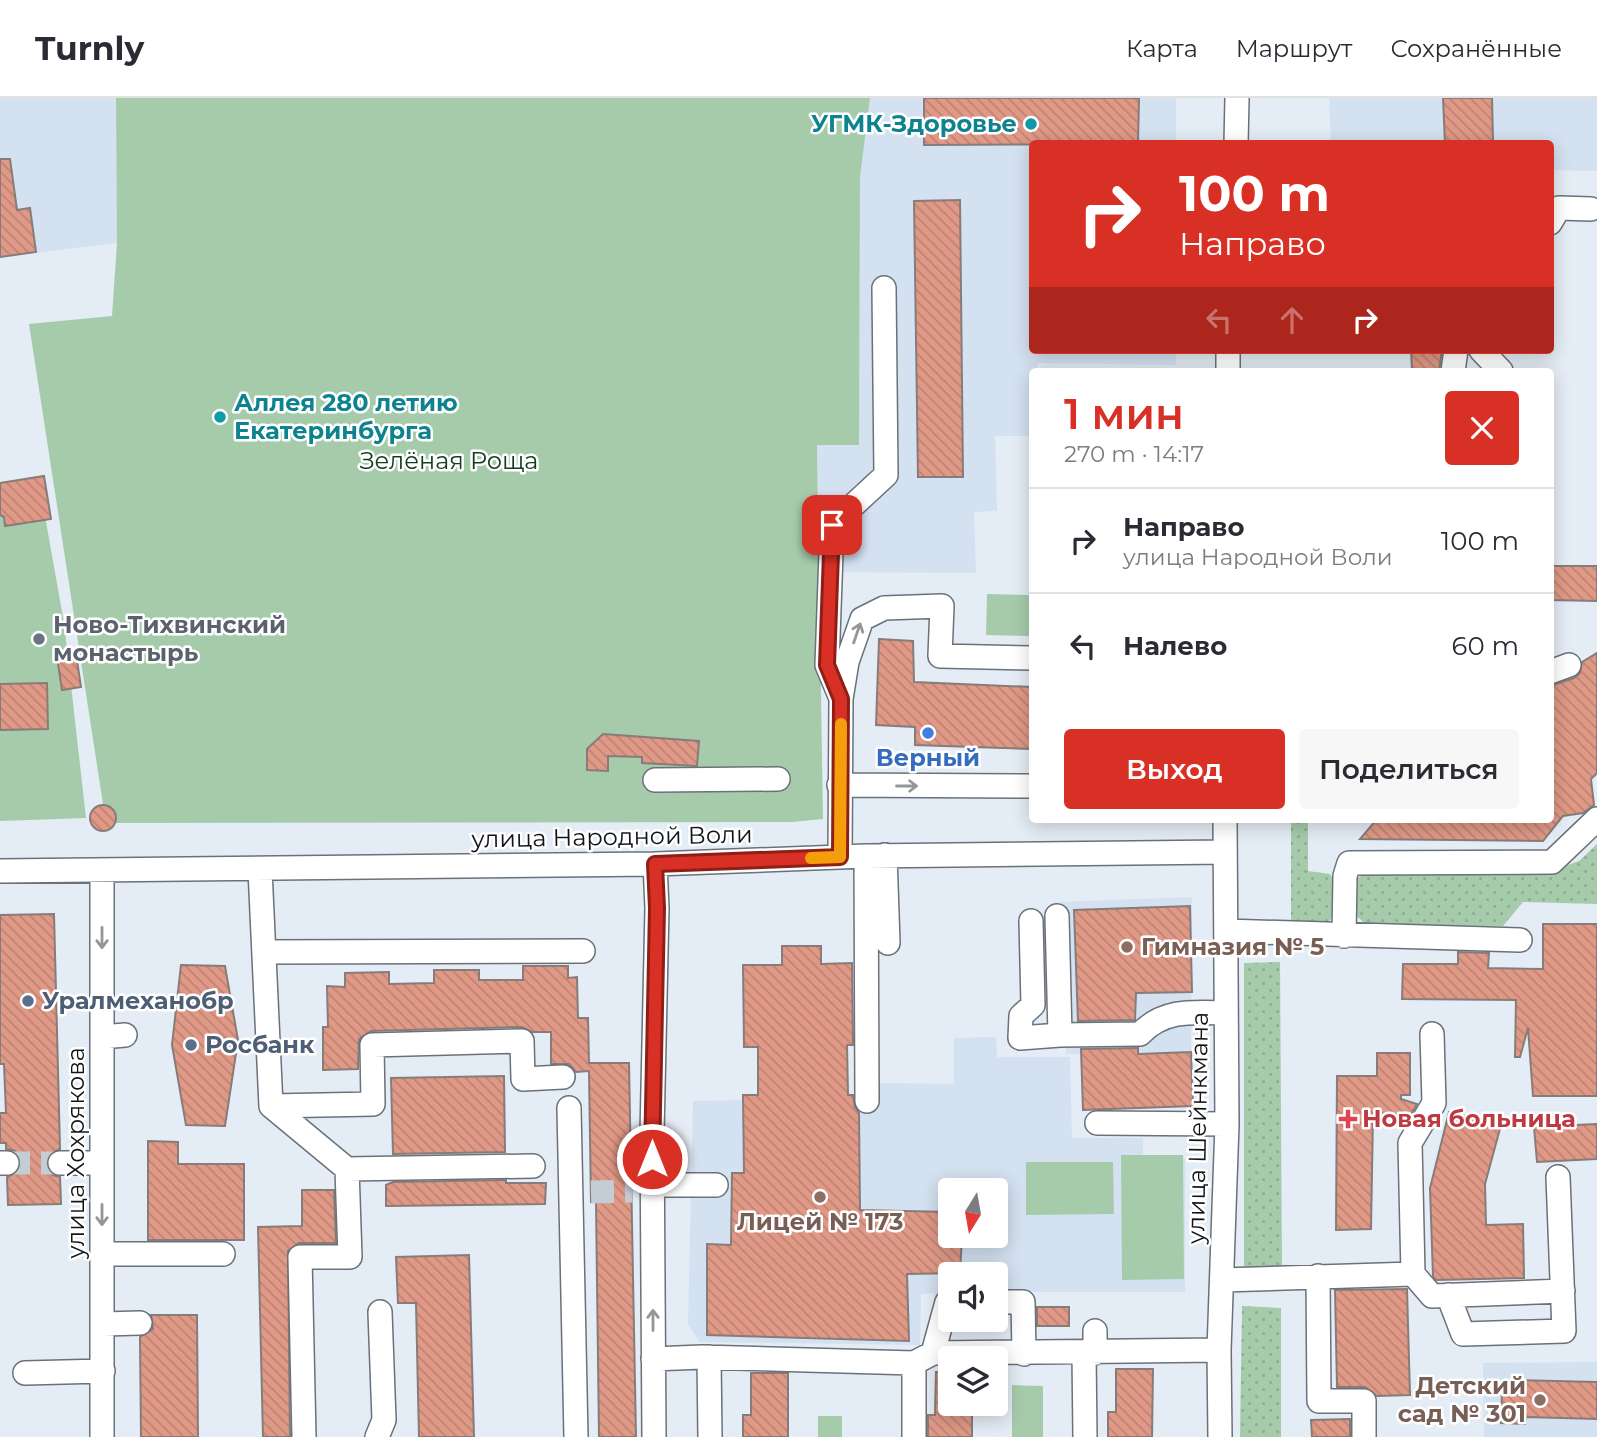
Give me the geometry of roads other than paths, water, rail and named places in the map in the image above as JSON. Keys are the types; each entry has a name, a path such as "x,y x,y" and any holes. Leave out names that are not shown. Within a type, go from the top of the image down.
{"street":[{"path":"1236,140 1237,98"},
{"path":"1554,216 1559,208 1591,209"},
{"path":"841,699 827,665 832,525 886,475 884,288"},
{"path":"1485,354 1498,368"},
{"path":"840,857 841,699 847,662 862,619 884,608 942,606 940,656 1029,658"},
{"path":"654,780 778,779"},
{"path":"839,785 1029,786"},
{"path":"1344,936 1345,876 1349,863 1552,862 1597,819"},
{"name":"улица Шейнкмана","path":"1220,1437 1219,1350 1227,1124 1225,823"},
{"name":"улица Народной Воли","path":"0,871 655,864 876,855 1225,852"},
{"path":"876,855 888,943"},
{"path":"867,1101 876,855"},
{"path":"654,1437 646,1190 657,908 655,864"},
{"name":"улица Хохрякова","path":"102,870 113,1036 102,1163 102,1437"},
{"path":"260,870 271,1106 347,1168 533,1166"},
{"path":"1056,916 1060,1035"},
{"path":"1031,921 1033,1005 1021,1016 1020,1038 1140,1034 1155,1019 1192,1012 1225,1013"},
{"path":"1226,931 1520,940"},
{"path":"265,952 583,951"},
{"path":"1432,1034 1434,1103 1410,1143 1413,1274 1432,1296 1563,1291"},
{"path":"271,1106 373,1104 372,1045 522,1041 523,1079 563,1077"},
{"path":"569,1108 581,1193 576,1437"},
{"path":"1097,1123 1227,1124"},
{"path":"60,1163 102,1163"},
{"path":"304,1437 300,1257 350,1257 347,1168"},
{"path":"1448,1295 1463,1334 1564,1331 1559,1177"},
{"path":"646,1190 716,1185"},
{"path":"102,1254 223,1254"},
{"path":"1222,1280 1413,1274"},
{"path":"1318,1276 1319,1401 1364,1401 1364,1437"},
{"path":"1008,1302 1023,1302 1024,1354"},
{"path":"377,1437 384,1420 380,1312"},
{"path":"103,1324 140,1323"},
{"path":"914,1437 924,1358 938,1324"},
{"path":"653,1359 924,1358 1024,1354 1091,1346 1219,1350"},
{"path":"1085,1437 1091,1346"},
{"path":"709,1357 710,1437"},
{"path":"25,1373 103,1371"}],"tunnel":[{"path":"7,1163 60,1163"},
{"path":"591,1192 632,1191"}],"place":[{"name":"УГМК-Здоровье","path":"1031,124"},
{"name":"Аллея 280 летию Екатеринбурга","path":"220,417"},
{"name":"Ново-Тихвинский монастырь","path":"39,639"},
{"name":"Верный","path":"928,733"},
{"name":"Гимназия № 5","path":"1127,947"},
{"name":"Уралмеханобр","path":"28,1001"},
{"name":"Росбанк","path":"191,1045"},
{"name":"Новая больница","path":"1348,1119"},
{"name":"Лицей № 173","path":"820,1197"},
{"name":"Детский сад № 301","path":"1540,1400"}],"park label":[{"name":"Зелёная Роща","path":"449,461"}]}
